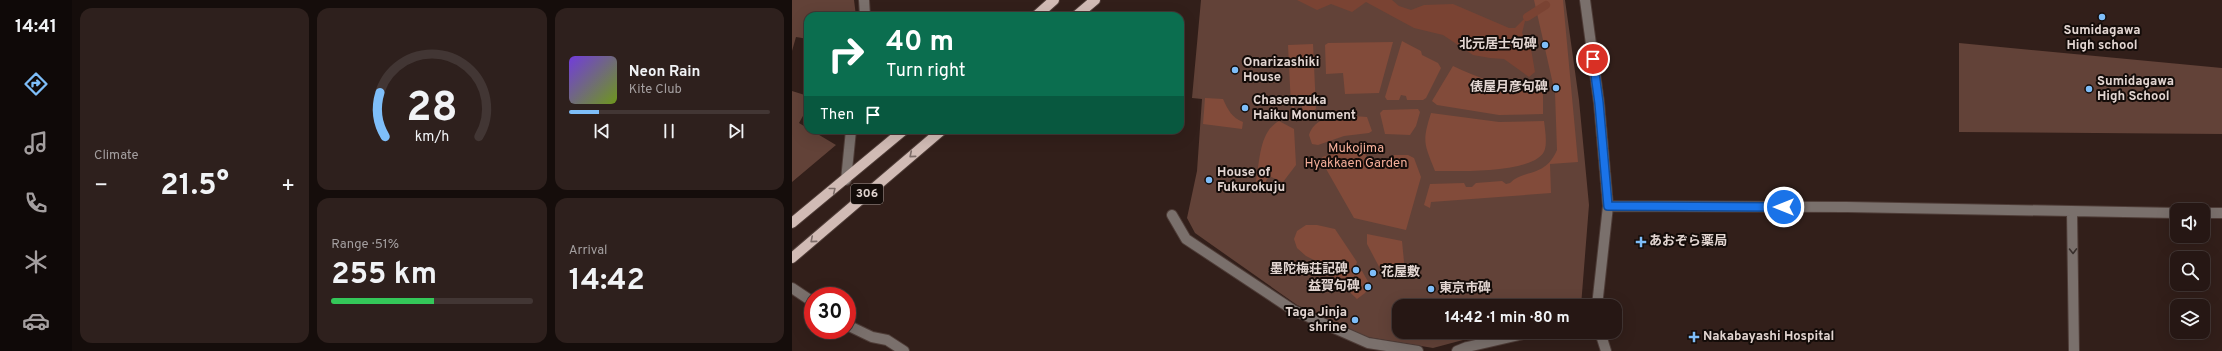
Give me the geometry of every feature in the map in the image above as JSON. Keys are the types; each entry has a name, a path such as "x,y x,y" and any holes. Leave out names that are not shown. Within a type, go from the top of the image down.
{"main road":[{"path":"1040,12 1054,0"},
{"path":"1080,12 1094,0"},
{"name":"306","path":"792,223 846,180 899,134"},
{"name":"306","path":"792,258 937,134"}],"street":[{"path":"864,0 865,12"},
{"path":"1585,0 1599,103 1608,206 1598,299"},
{"path":"846,180 851,134"},
{"path":"1608,206 1847,207 2170,213"},
{"path":"2072,212 2074,351"},
{"path":"2210,213 2222,213"},
{"path":"1172,215 1186,239 1294,310 1368,343 1418,351"},
{"path":"792,288 804,296"},
{"path":"856,329 872,337 887,340 904,351"},
{"path":"1457,351 1468,346 1500,339"},
{"path":"1602,339 1606,351"}],"green space":[{"path":"792,0 854,0 856,12 804,12 804,38 796,37 792,51"},
{"name":"Mukojima Hyakkaen Garden","path":"1201,0 1565,0 1579,100 1589,205 1582,299 1392,299 1392,339 1467,339 1433,348 1367,337 1297,305 1195,233 1187,218 1197,171 1202,99 1192,98"},
{"path":"1534,0 1563,0 1578,162 1550,164 1551,193 1431,202 1430,208 1424,205 1430,184 1464,183 1466,187 1472,187 1476,183 1502,181 1506,184 1510,183 1547,165 1557,150 1555,93"},
{"path":"1402,41 1421,51 1422,55 1438,63 1441,68 1426,98 1423,100 1407,100 1406,96 1401,95 1399,100 1387,100 1385,97"},
{"path":"1393,42 1379,93 1345,94 1343,73 1326,74 1325,45 1328,43"},
{"path":"1959,43 2222,68 2222,134 1959,132"},
{"path":"1313,44 1316,109 1304,117 1302,116 1302,102 1295,101 1294,109 1291,106 1288,45"},
{"path":"1453,66 1495,83 1540,91 1543,94 1543,114 1499,115 1437,105 1432,101"},
{"path":"792,91 804,95 804,114 799,123 804,126 804,134 818,134 836,145 792,182"},
{"path":"1205,98 1223,99 1231,113 1243,122 1242,129 1203,124"},
{"path":"1418,109 1420,112 1416,126 1410,135 1385,134 1380,113 1383,110"},
{"path":"1431,113 1499,122 1544,121 1546,146 1539,157 1528,163 1513,167 1477,171 1435,171 1428,154 1425,137"},
{"path":"1340,115 1367,117 1372,131 1369,133 1344,136 1318,145 1312,144 1309,135 1314,126 1322,120"},
{"path":"1279,121 1294,129 1296,165 1283,182 1269,176 1262,188 1256,181 1264,140 1272,126"},
{"path":"1362,150 1373,165 1394,163 1394,155 1408,155 1414,158 1421,177 1406,230 1354,218 1321,160 1322,157 1344,151"},
{"path":"1306,225 1317,225 1335,229 1357,262 1354,269 1362,271 1370,285 1365,293 1357,299 1318,262 1306,256 1297,248 1294,239 1297,231"},
{"path":"1367,234 1402,241 1405,272 1393,278 1385,278 1367,244"}],"shaded area":[{"path":"1297,0 1392,0 1399,6 1411,10 1424,5 1453,4 1509,28 1515,28 1526,17 1522,33 1531,49 1535,72 1529,77 1504,59 1473,55 1443,35 1414,28 1366,2 1352,12 1331,4 1317,10"}],"waterway":[{"path":"1527,17 1546,5"}],"place":[{"name":"Sumidagawa High school","path":"2102,17"},
{"name":"北元居士句碑","path":"1545,45"},
{"name":"Onarizashiki House","path":"1235,70"},
{"name":"俵屋月彦句碑","path":"1556,88"},
{"name":"Sumidagawa High School","path":"2089,89"},
{"name":"Chasenzuka Haiku Monument","path":"1245,108"},
{"name":"House of Fukurokuju","path":"1209,180"},
{"name":"あおぞら薬局","path":"1641,242"},
{"name":"墨陀梅荘記碑","path":"1356,270"},
{"name":"花屋敷","path":"1373,273"},
{"name":"益賀句碑","path":"1368,287"},
{"name":"東京市碑","path":"1431,289"},
{"name":"Taga Jinja shrine","path":"1355,320"},
{"name":"Nakabayashi Hospital","path":"1694,337"}],"route":[{"path":"1593,59 1599,103 1608,206 1784,207"}]}
